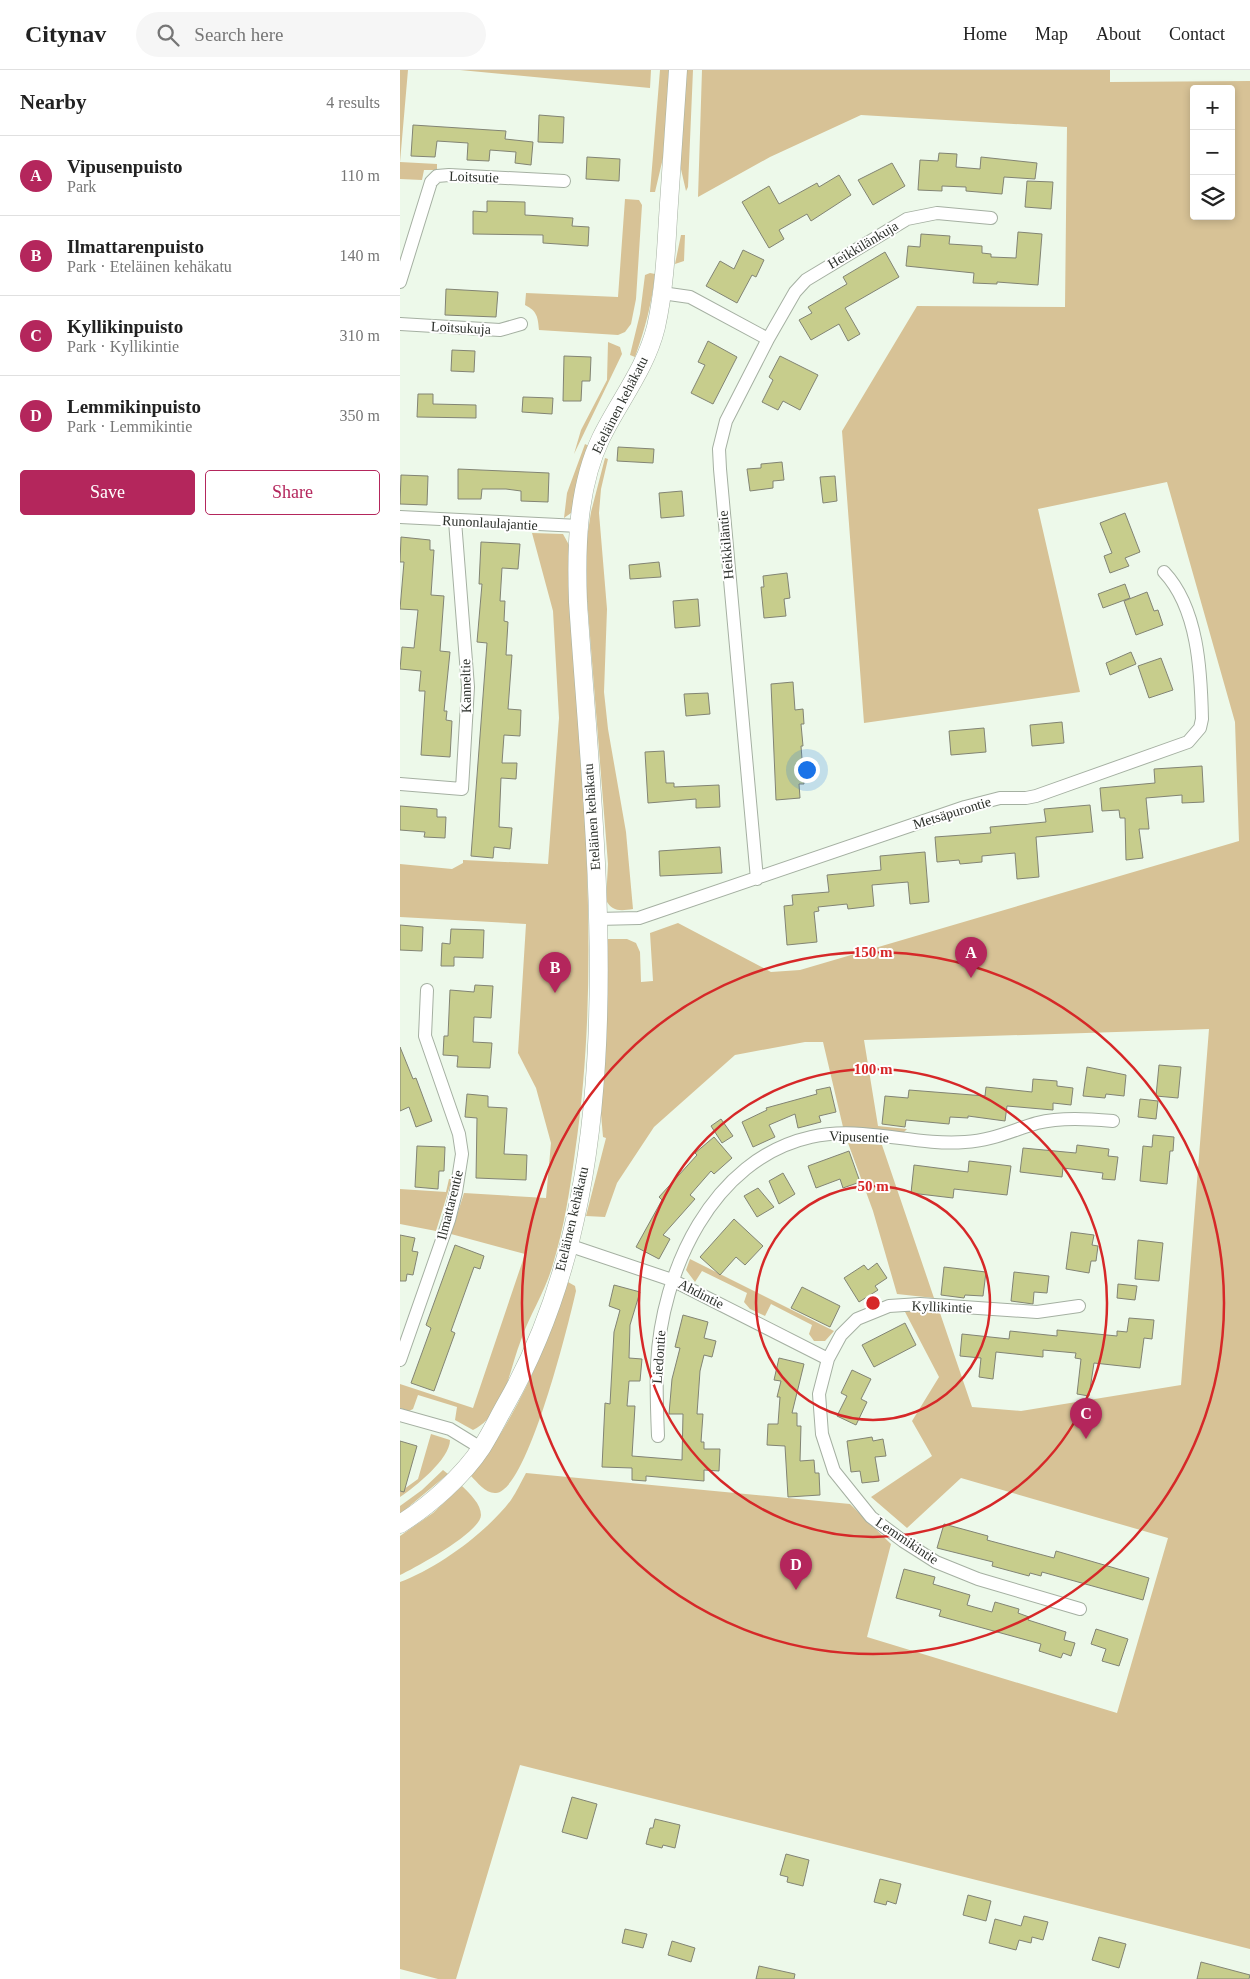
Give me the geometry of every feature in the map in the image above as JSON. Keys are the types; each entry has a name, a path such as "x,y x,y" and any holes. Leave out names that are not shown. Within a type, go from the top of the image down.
{"street":[{"name":"Eteläinen kehäkatu","path":"400,1524 426,1506 481,1448 531,1356 568,1245 589,1139 596,1055 597,919 578,602 579,526 588,479 600,440 644,361 656,328 662,293 678,70"},
{"name":"Loitsutie","path":"400,282 431,182 437,176 564,181"},
{"name":"Heikkilänkuja","path":"768,339 795,292 806,280 907,219 937,213 991,218"},
{"path":"662,293 690,297 768,339"},
{"name":"Loitsukuja","path":"400,324 500,330 521,324"},
{"name":"Heikkiläntie","path":"757,879 719,449 726,421 768,339"},
{"name":"Runonlaulajantie","path":"400,517 579,526"},
{"name":"Kanneltie","path":"400,784 462,789 468,687 454,520"},
{"name":"Metsäpurontie","path":"597,919 639,918 964,807 1000,798 1036,796 1188,742 1200,728 1202,719 1192,624 1184,599 1175,584 1164,572"},
{"name":"Ilmattarentie","path":"400,1360 449,1220 462,1154 459,1134 425,1036 427,990"},
{"name":"Vipusentie","path":"672,1280 701,1220 738,1173 770,1152 786,1145 811,1137 833,1134 964,1142 987,1140 1039,1123 1093,1119 1112,1121"},
{"name":"Ahdintie","path":"568,1245 672,1280 828,1358"},
{"name":"Liedontie","path":"658,1436 657,1364 662,1322 672,1280"},
{"name":"Kyllikintie","path":"828,1358 841,1335 857,1319 889,1306 920,1304 1037,1312 1079,1306"},
{"name":"Lemmikintie","path":"828,1358 819,1394 822,1434 834,1471 871,1517 903,1541 936,1562 978,1579 1080,1608"},
{"path":"400,1415 450,1429 481,1448"}],"shaded area":[{"path":"400,70 408,70 400,162"},
{"path":"460,70 651,70 650,88"},
{"path":"660,70 669,70 663,158 655,192 650,192"},
{"path":"686,70 693,70 688,187 686,191 680,165"},
{"path":"702,70 1110,70 1110,82 1250,81 1250,1949 520,1765 456,1979 438,1979 400,1969 400,1582 430,1568 461,1548 489,1524 511,1500 526,1473 850,1504 891,1544 867,1637 1117,1713 1168,1538 961,1478 907,1528 871,1497 932,1456 912,1421 939,1377 904,1310 940,1313 972,1407 1021,1411 1181,1385 1209,1029 864,1040 878,1126 907,1129 903,1133 843,1127 823,1042 805,1042 735,1055 654,1127 617,1183 605,1217 586,1216 606,1138 603,1137 601,1114 607,1024 606,939 627,939 636,943 640,952 641,982 653,981 650,933 678,923 771,972 800,970 1239,841 1235,722 1167,482 1038,509 1080,692 864,723 842,431 917,306 1065,307 1067,127 861,115 770,157 698,197"},
{"path":"400,162 437,164 437,170 424,170 422,180 400,179"},
{"path":"625,199 639,200 642,205 636,299 631,324 625,332 618,335 539,330 536,315 525,305 526,293 618,297"},
{"path":"681,235 685,235 684,261 675,264"},
{"path":"655,274 652,295 635,357 630,355 640,314 645,275"},
{"path":"608,342 620,347 622,354 574,454 581,430 607,380"},
{"path":"585,444 589,446 571,513 564,518 567,493"},
{"path":"605,458 608,459 601,489 599,513 607,609 604,692 608,729 626,832 633,909 625,910 614,909 606,900 608,864 586,585 587,538 591,512"},
{"path":"532,533 563,534 569,545 588,899 586,1051 571,1180 553,1264 525,1330 505,1390 484,1423 473,1430 455,1420 457,1407 418,1395 413,1409 409,1411 400,1408 400,1384 473,1408 525,1254 451,1234 464,1193 546,1198 551,1143 536,1088 518,1053 526,924 400,917 400,864 452,869 463,863 463,860 548,864 559,718 553,611"},
{"path":"848,1143 882,1145 934,1298 897,1294 873,1211"},
{"path":"449,1179 452,1179 436,1231 400,1224 400,1189 446,1192"},
{"path":"690,1259 834,1331 825,1341 814,1341 809,1334 812,1325 771,1304 765,1316 750,1309 744,1302 747,1293 702,1271 695,1282 686,1270"},
{"path":"568,1282 575,1286 576,1291 556,1368 534,1436 521,1465 508,1485 496,1493 489,1492 471,1476 502,1431 528,1384"},
{"path":"431,1434 450,1440 444,1456 431,1472 400,1497 400,1492 418,1479"},
{"path":"443,1470 448,1474 400,1514 400,1506 422,1490"},
{"path":"462,1486 474,1499 481,1511 478,1522 470,1531 446,1549 400,1575 400,1536 433,1513"}],"building":[{"path":"539,115 564,117 563,143 538,142"},
{"path":"413,125 506,131 505,139 533,142 531,165 515,163 516,152 490,150 489,161 467,160 468,143 437,141 435,157 411,156"},
{"path":"939,153 957,154 956,167 980,169 981,157 1037,163 1035,179 1004,177 1002,194 966,191 966,187 942,186 942,191 918,190 920,160 938,161"},
{"path":"587,157 620,159 619,181 586,179"},
{"path":"892,163 905,186 873,205 858,180"},
{"path":"839,175 851,195 811,221 807,214 779,230 784,239 769,248 742,202 769,186 779,204 817,183 819,187"},
{"path":"1027,181 1053,182 1051,209 1025,207"},
{"path":"487,201 525,202 525,215 573,218 572,226 589,227 588,246 543,243 543,235 473,234 473,211 487,212"},
{"path":"1018,232 1042,234 1038,285 997,282 997,284 973,283 974,273 906,266 908,246 920,247 921,234 950,236 949,244 982,246 982,253 991,254 991,257 1016,258"},
{"path":"743,250 764,260 756,277 752,275 737,303 706,286 720,261 734,269"},
{"path":"885,252 899,277 845,308 860,334 848,341 839,324 811,340 799,320 812,313 808,307 847,284 843,277"},
{"path":"446,289 498,292 496,317 445,315"},
{"path":"708,341 737,357 713,404 691,393 705,365 698,362"},
{"path":"452,350 475,351 474,372 451,371"},
{"path":"564,356 591,357 590,381 582,381 581,401 563,401"},
{"path":"780,356 818,375 800,410 783,401 778,410 762,402 773,380 769,377"},
{"path":"418,394 433,394 433,404 476,405 476,418 417,417"},
{"path":"523,397 553,398 552,414 522,412"},
{"path":"618,447 654,449 653,463 617,461"},
{"path":"782,462 784,480 773,481 773,488 750,491 747,469 761,468 761,464"},
{"path":"458,469 549,473 548,502 521,501 521,491 506,489 482,489 481,499 458,499"},
{"path":"401,475 428,476 427,505 400,504"},
{"path":"835,476 837,501 823,503 820,477"},
{"path":"682,491 684,516 661,518 659,493"},
{"path":"1125,513 1140,552 1125,558 1129,566 1110,573 1104,556 1112,553 1100,523"},
{"path":"401,537 430,540 430,550 434,550 431,595 444,596 440,651 450,652 444,711 447,711 446,720 452,721 450,757 421,755 425,691 419,691 421,671 400,669 402,647 414,648 418,610 400,609 404,562 400,562"},
{"path":"481,542 520,544 518,569 502,568 500,601 505,601 504,621 508,622 506,655 512,655 508,709 521,710 520,736 504,735 502,763 517,763 516,779 501,778 499,827 512,828 510,849 494,847 493,858 471,856 487,643 477,642 482,584 479,584"},
{"path":"659,562 661,577 630,579 629,565"},
{"path":"787,573 790,598 784,599 786,616 764,618 761,587 764,587 763,576"},
{"path":"1125,584 1130,598 1103,608 1098,594"},
{"path":"1147,592 1154,611 1158,610 1163,625 1136,635 1124,601"},
{"path":"698,599 700,626 675,628 673,601"},
{"path":"1131,652 1136,664 1110,675 1106,663"},
{"path":"1161,658 1173,690 1149,698 1138,666"},
{"path":"793,682 795,710 803,709 804,724 801,724 803,746 801,746 804,784 799,784 800,798 776,800 771,684"},
{"path":"708,693 710,714 686,716 684,694"},
{"path":"1062,722 1064,743 1032,746 1030,725"},
{"path":"984,728 986,752 951,755 949,731"},
{"path":"664,751 666,783 674,783 674,787 719,785 720,807 696,808 696,799 648,803 645,752"},
{"path":"1202,766 1204,802 1182,803 1182,795 1146,798 1149,829 1139,829 1143,858 1126,860 1125,818 1120,818 1119,810 1102,811 1100,788 1155,783 1154,769"},
{"path":"1090,805 1093,832 1036,837 1039,877 1017,879 1015,853 982,856 982,862 960,864 959,860 937,862 935,837 991,833 990,827 1046,822 1044,809"},
{"path":"400,806 437,809 437,817 446,817 445,838 424,837 425,832 400,830"},
{"path":"720,847 722,873 660,876 659,851"},
{"path":"925,852 929,902 910,904 908,882 872,885 874,906 848,909 847,904 818,907 819,911 814,912 817,942 787,945 784,906 793,905 792,895 829,892 827,875 881,870 880,856"},
{"path":"400,925 423,927 422,951 400,950"},
{"path":"451,929 484,930 483,958 454,957 454,966 441,966 442,943 450,944"},
{"path":"475,985 493,986 491,1018 474,1017 473,1042 492,1043 490,1068 457,1067 458,1056 443,1055 444,1036 448,1036 450,990 474,992"},
{"path":"400,1047 413,1079 416,1078 432,1121 416,1127 409,1107 400,1111"},
{"path":"1159,1065 1181,1067 1178,1098 1156,1096"},
{"path":"1087,1067 1126,1075 1124,1096 1106,1094 1105,1098 1083,1096"},
{"path":"1033,1079 1057,1081 1057,1086 1073,1088 1071,1105 1053,1103 1053,1110 1007,1106 1005,1121 968,1116 968,1118 950,1117 949,1124 906,1120 905,1127 882,1124 885,1096 908,1098 909,1090 985,1096 986,1087 1032,1092"},
{"path":"830,1087 836,1112 819,1116 821,1122 798,1128 795,1114 769,1125 775,1137 753,1147 742,1122 767,1110 766,1108 817,1094 816,1090"},
{"path":"467,1094 488,1096 488,1107 507,1108 504,1154 527,1155 526,1180 476,1178 477,1118 465,1117"},
{"path":"1140,1099 1158,1101 1156,1119 1138,1117"},
{"path":"721,1119 733,1136 722,1143 711,1126"},
{"path":"1153,1135 1174,1137 1173,1151 1170,1151 1167,1184 1140,1181 1143,1146 1152,1147"},
{"path":"714,1137 732,1158 714,1174 711,1171 690,1195 695,1199 663,1235 670,1239 659,1259 636,1247 662,1200 659,1197 697,1155 695,1153"},
{"path":"1077,1145 1109,1149 1108,1156 1118,1157 1115,1180 1102,1179 1103,1173 1063,1168 1062,1177 1020,1172 1023,1148 1076,1153"},
{"path":"417,1146 445,1147 444,1171 439,1171 438,1189 415,1187"},
{"path":"849,1151 860,1182 843,1188 840,1179 816,1188 808,1166"},
{"path":"969,1161 1011,1166 1007,1195 954,1189 953,1198 911,1193 914,1165 968,1172"},
{"path":"783,1173 795,1194 779,1204 769,1181"},
{"path":"758,1188 774,1207 757,1217 744,1196"},
{"path":"734,1219 763,1246 745,1265 736,1257 720,1275 700,1257"},
{"path":"1071,1232 1094,1235 1092,1245 1098,1246 1096,1261 1091,1261 1089,1273 1066,1269"},
{"path":"400,1235 415,1238 412,1251 418,1252 413,1275 407,1274 406,1281 400,1281"},
{"path":"1138,1240 1163,1243 1159,1281 1135,1279"},
{"path":"455,1245 484,1256 480,1269 474,1267 451,1331 455,1333 434,1391 411,1383 431,1328 426,1325"},
{"path":"877,1263 887,1278 875,1286 878,1290 859,1302 844,1278 864,1265 868,1270"},
{"path":"944,1267 986,1272 983,1296 965,1295 964,1298 941,1295"},
{"path":"1014,1272 1049,1276 1047,1293 1034,1292 1033,1304 1011,1301"},
{"path":"1118,1284 1137,1286 1135,1300 1117,1298"},
{"path":"614,1285 640,1292 630,1325 629,1358 642,1359 640,1381 629,1381 627,1406 635,1406 632,1456 682,1460 683,1414 669,1414 672,1379 680,1348 675,1347 683,1315 708,1322 704,1338 716,1341 712,1357 704,1355 700,1371 697,1414 703,1414 701,1442 704,1442 704,1449 720,1449 719,1471 704,1470 704,1481 646,1476 646,1481 632,1480 632,1468 602,1467 605,1403 610,1404 614,1332 620,1310 609,1306"},
{"path":"802,1287 840,1306 830,1327 791,1308"},
{"path":"1129,1318 1154,1320 1152,1339 1144,1338 1140,1368 1094,1363 1089,1396 1077,1394 1081,1359 1075,1358 1076,1353 1043,1350 1043,1357 996,1352 993,1379 979,1377 981,1358 960,1356 962,1334 1009,1339 1010,1331 1057,1336 1057,1330 1117,1336 1117,1331 1127,1332"},
{"path":"905,1323 916,1345 874,1367 862,1345"},
{"path":"779,1358 804,1364 792,1413 797,1413 797,1426 801,1426 800,1461 814,1460 815,1473 819,1473 820,1495 788,1497 785,1446 767,1445 768,1424 778,1424 780,1397 777,1397 781,1381 774,1380"},
{"path":"852,1370 871,1379 861,1399 867,1402 856,1425 837,1416 847,1396 841,1393"},
{"path":"872,1437 873,1441 883,1439 886,1456 875,1457 879,1481 862,1483 860,1471 851,1472 847,1441"},
{"path":"400,1441 417,1446 404,1492 400,1491"},
{"path":"944,1524 988,1536 987,1540 1054,1558 1056,1551 1149,1578 1143,1600 1042,1572 1041,1576 1030,1573 1029,1576 992,1566 993,1562 937,1548"},
{"path":"904,1569 935,1577 933,1584 970,1595 967,1605 992,1612 995,1602 1019,1609 1018,1613 1029,1617 1028,1620 1066,1632 1064,1640 1075,1643 1071,1656 1063,1653 1061,1658 1039,1651 1041,1644 939,1616 941,1610 896,1598"},
{"path":"1096,1629 1128,1639 1119,1666 1102,1661 1106,1649 1091,1644"},
{"path":"572,1797 597,1804 587,1839 562,1832"},
{"path":"655,1819 680,1825 675,1848 663,1845 662,1848 646,1844 650,1828 653,1828"},
{"path":"786,1854 809,1860 803,1886 787,1882 788,1877 780,1875"},
{"path":"880,1879 901,1884 896,1904 887,1901 886,1905 874,1902"},
{"path":"968,1895 991,1901 986,1921 963,1915"},
{"path":"1024,1916 1048,1922 1043,1940 1032,1937 1031,1943 1019,1940 1016,1950 989,1943 995,1919 1021,1926"},
{"path":"625,1929 647,1934 643,1948 622,1943"},
{"path":"1099,1937 1126,1944 1119,1968 1092,1960"},
{"path":"672,1941 695,1948 691,1962 668,1955"},
{"path":"1201,1962 1250,1975 1249,1979 1197,1979"},
{"path":"759,1966 795,1974 794,1979 756,1979"}],"place":[{"name":"Vipusenpuisto","path":"971,978"},
{"name":"Ilmattarenpuisto","path":"555,993"},
{"name":"Kyllikinpuisto","path":"1086,1439"},
{"name":"Lemmikinpuisto","path":"796,1590"}]}
